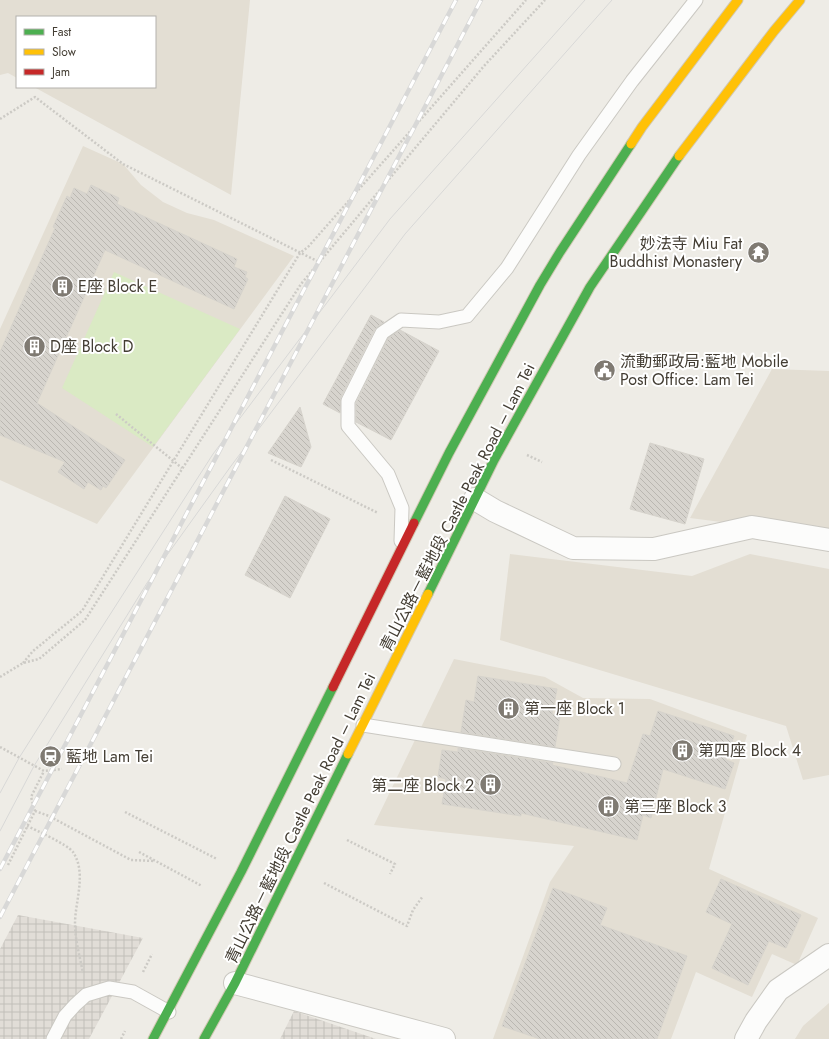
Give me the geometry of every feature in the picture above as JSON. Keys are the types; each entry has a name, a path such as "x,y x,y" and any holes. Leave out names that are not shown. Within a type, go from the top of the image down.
{"main road":[{"name":"青山公路－藍地段 Castle Peak Road – Lam Tei","path":"154,1039 241,872 401,546 455,441 540,285 642,127 738,0"},
{"name":"青山公路－藍地段 Castle Peak Road – Lam Tei","path":"204,1039 236,983 503,443 590,287 686,145 800,0"}],"street":[{"path":"475,499 495,511 573,548 654,549 752,527 829,540"},
{"path":"746,1039 756,1021 778,990 829,955"},
{"path":"236,983 444,1039"}],"lane":[{"path":"401,546 402,508 388,474 348,426 348,401 382,333 401,320 439,322 467,316 507,268 579,155 632,81 696,0"},
{"path":"363,725 614,764"},
{"path":"53,1039 65,1016 86,995 109,988 133,992 169,1012"}],"path":[{"path":"23,663 33,651 82,611 300,253 313,241 526,0"},
{"path":"0,677 23,663 39,659 85,620 301,284 484,66 545,0"},
{"path":"0,119 35,97 123,164 319,262"},
{"path":"116,414 182,468"},
{"path":"271,460 382,515"},
{"path":"0,747 44,771 62,769"},
{"path":"8,865 35,811 31,797 44,771"},
{"path":"35,811 49,816 132,860 155,861"},
{"path":"125,812 241,872"},
{"path":"28,826 43,833 72,851 77,861 80,878 75,925 86,995"},
{"path":"347,840 395,864 390,874"},
{"path":"139,852 226,900"},
{"path":"324,883 407,926 413,910 423,896"}],"shaded area":[{"path":"0,0 250,0 231,195 36,88 156,88 156,16 16,16 16,77 8,73 0,75"},
{"path":"83,146 123,164 141,185 163,202 187,213 214,220 294,256 97,524 0,480 0,329"},
{"path":"772,369 829,371 829,536 690,518"},
{"path":"510,554 692,576 750,554 829,569 829,775 803,780 786,726 500,640"},
{"path":"454,659 545,677 583,698 650,699 747,735 709,869 818,918 797,965 772,954 752,997 696,972 671,1039 493,1039 550,882 574,846 374,825"},
{"path":"18,915 143,938 89,1039 0,1039 0,949"},
{"path":"829,1003 829,1039 795,1039 803,1026"},
{"path":"294,1011 376,1039 280,1039"}],"green space":[{"path":"114,272 240,329 153,447 62,388"}],"building":[{"path":"91,185 119,198 117,204 237,259 234,267 247,272 245,277 248,279 234,309 105,250 37,403 125,460 106,488 103,486 101,490 88,482 84,489 58,472 65,462 0,435 0,352 55,228 53,227 67,196 70,198 74,188 87,194"},
{"path":"371,315 384,322 375,329 341,397 340,413 323,404"},
{"path":"400,330 439,351 391,440 356,422 356,403 388,338"},
{"path":"300,407 311,447 301,467 268,453"},
{"path":"650,443 704,459 685,524 630,509"},
{"path":"285,496 330,519 290,598 245,575"},
{"name":"第一座 Block 1","path":"478,676 557,689 552,714 560,716 555,747 461,732 466,700 474,702"},
{"path":"658,711 734,736 726,760 734,763 725,789 663,769 651,818 643,815 637,840 521,813 521,816 442,804 446,779 438,777 442,750 458,752 458,748 553,763 552,765 627,783 643,734 650,736"},
{"path":"721,879 801,915 786,948 769,941 748,985 712,968 732,924 706,912"},
{"path":"553,888 607,908 600,925 687,956 657,1039 540,1039 502,1026"}],"tram line":[{"path":"0,793 19,758 213,454 390,219 585,0"},
{"path":"0,831 34,766 147,583 231,466 405,234 612,0"}],"railway":[{"path":"0,869 456,0"},
{"path":"0,917 481,0"}],"traffic: fast":[{"path":"414,523 449,453 540,285 631,144"},
{"path":"428,594 494,460 590,287 679,156"},
{"path":"153,1039 241,872 333,687"},
{"path":"204,1039 235,983 348,754"}],"traffic: slow":[{"path":"631,144 642,127 738,0"},
{"path":"679,156 774,31 800,0"},
{"path":"348,754 428,594"}],"traffic: jam":[{"path":"333,687 414,523"}],"place":[{"name":"妙法寺 Miu Fat Buddhist Monastery","path":"758,252"},
{"name":"E座 Block E","path":"62,286"},
{"name":"D座 Block D","path":"35,346"},
{"name":"流動郵政局:藍地 Mobile Post Office: Lam Tei","path":"604,370"},
{"name":"第一座 Block 1","path":"509,708"},
{"name":"第四座 Block 4","path":"683,750"},
{"name":"藍地 Lam Tei","path":"51,756"},
{"name":"第二座 Block 2","path":"490,785"},
{"name":"第三座 Block 3","path":"609,806"}]}
